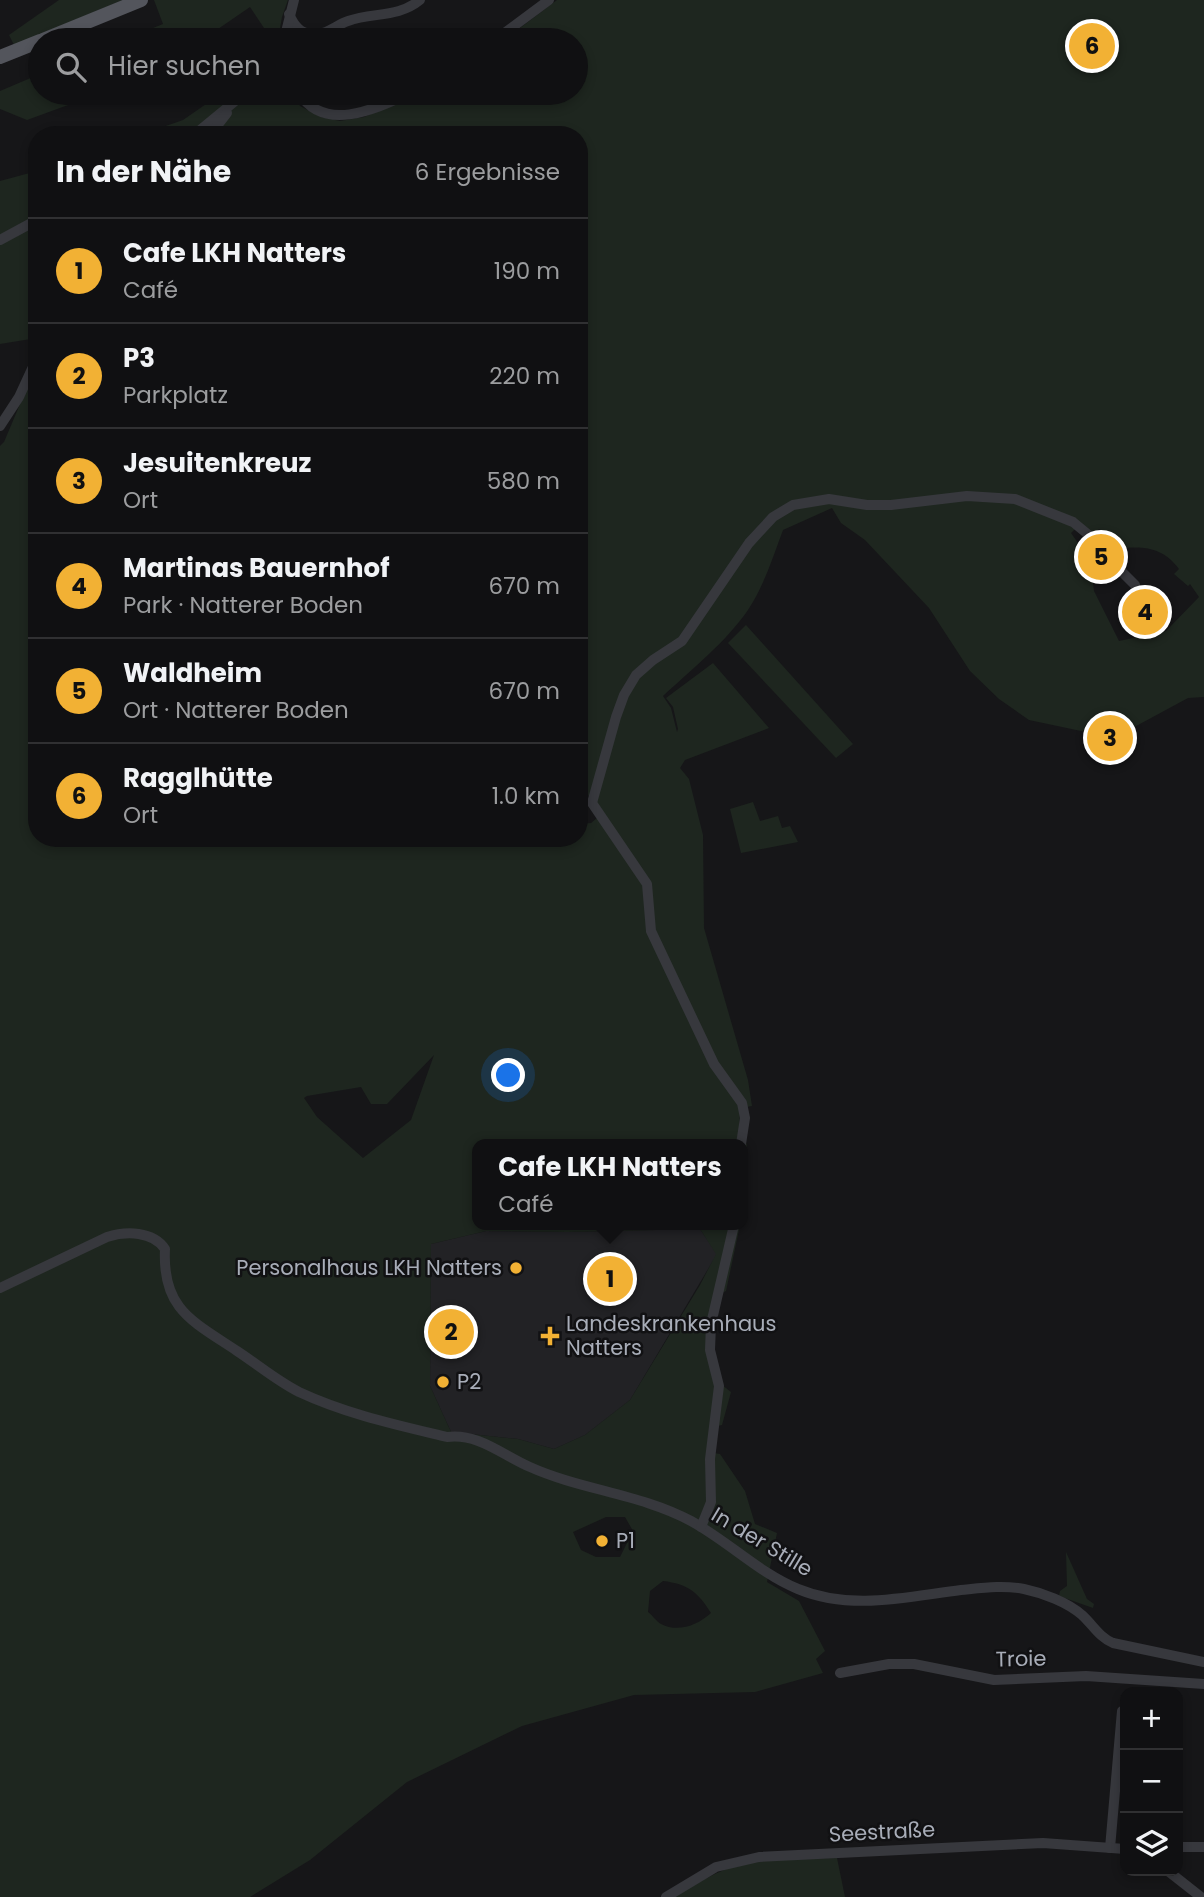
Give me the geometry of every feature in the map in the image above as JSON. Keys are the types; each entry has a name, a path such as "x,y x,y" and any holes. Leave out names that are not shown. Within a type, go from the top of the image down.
{"main road":[{"path":"73,28 141,0"},
{"path":"0,57 28,46"}],"street":[{"path":"286,28 294,0"},
{"path":"333,28 351,20 398,12 420,0"},
{"path":"511,28 549,0"},
{"path":"289,15 299,28"},
{"path":"205,126 231,105"},
{"path":"218,126 231,105"},
{"path":"310,105 321,111 342,115 363,112 380,105"},
{"path":"0,240 28,225"},
{"path":"0,426 28,378"},
{"path":"742,1139 744,1118 742,1103 714,1064 651,931 647,884 592,803 616,717 624,695 636,675 682,641 749,543 773,517 793,505 828,499 867,505 891,505 967,496 1014,499 1073,522 1119,560 1119,569 1135,585"},
{"path":"701,1527 711,1502 710,1459 719,1386 710,1350 711,1324 733,1230"},
{"name":"In der Stille","path":"0,1288 117,1233 141,1234 158,1242 165,1249 167,1285 176,1304 191,1321 297,1391 353,1414 447,1437 459,1435 492,1446 542,1472 664,1509 701,1527 789,1585 831,1598 882,1601 999,1587 1028,1590 1058,1601 1079,1613 1102,1637 1113,1643 1204,1662"},
{"name":"Troie","path":"841,1672 888,1664 914,1664 995,1680 1086,1676 1204,1684"},
{"path":"1110,1848 1120,1734"},
{"name":"Seestraße","path":"666,1897 716,1867 759,1857 1043,1843 1120,1849"},
{"path":"1183,1847 1204,1847"},
{"path":"1174,1876 1201,1897"}],"shaded area":[{"path":"59,0 123,0 55,28 28,28 28,39 14,45 9,35"},
{"path":"154,0 288,0 280,28 264,28 250,7 219,28 153,28 163,24"},
{"path":"557,0 1204,0 1204,697 1188,698 1114,738 1029,720 999,699 970,671 929,608 865,540 841,523 832,508 783,530 763,581 748,610 719,644 663,696 671,708 677,732 673,707 666,698 713,663 769,728 685,760 680,768 689,779 703,835 704,928 748,1080 752,1106 740,1108 739,1139 472,1139 472,1230 656,1230 486,1231 431,1244 430,1386 451,1432 518,1439 554,1449 585,1435 630,1400 716,1254 701,1230 739,1230 726,1291 722,1293 708,1352 722,1385 731,1392 722,1425 713,1427 708,1452 720,1454 745,1491 755,1524 777,1533 767,1582 799,1601 825,1651 816,1659 823,1673 755,1692 634,1695 522,1726 407,1782 310,1860 250,1897 0,1897 0,446 28,385 28,847 588,847 588,823 597,818 588,795 588,126 166,126 183,120 205,105 299,105 321,117 340,121 364,117 394,105 588,105 588,28 520,28","holes":["1079,525 1094,534 1099,529 1125,548 1149,549 1162,553 1179,569 1174,574 1188,586 1190,584 1199,597 1166,631 1119,641 1094,591 1090,560 1071,533","434,1055 411,1120 363,1158 317,1117 304,1098 361,1087 371,1104 387,1104","606,1517 625,1517 633,1531 620,1557 596,1557 581,1550 573,1532","663,1581 679,1584 692,1590 711,1613 694,1624 681,1628 667,1627 648,1612 650,1591"]},
{"path":"28,79 28,105 68,105 27,120 0,109 0,91"},
{"path":"28,173 28,339 0,344 0,181"},
{"path":"746,625 853,744 836,758 728,643"},
{"path":"753,802 760,821 778,816 782,828 790,826 798,842 741,853 730,809"},
{"name":"Landeskrankenhaus Natters","path":"701,1230 717,1254 630,1400 585,1435 554,1449 518,1439 451,1432 430,1386 431,1244 486,1231"},
{"path":"1066,1552 1087,1599 1094,1604 1093,1608 1059,1596 1060,1591 1067,1586"},
{"path":"837,1858 845,1897 673,1897 717,1873 745,1864"}],"place":[{"name":"Ragglhütte","path":"1092,46"},
{"name":"Waldheim","path":"1101,557"},
{"name":"Martinas Bauernhof","path":"1145,612"},
{"name":"Jesuitenkreuz","path":"1110,738"},
{"name":"Personalhaus LKH Natters","path":"516,1268"},
{"name":"Cafe LKH Natters","path":"610,1279"},
{"name":"P3","path":"451,1332"},
{"name":"Landeskrankenhaus Natters","path":"550,1336"},
{"name":"P2","path":"443,1382"},
{"name":"P1","path":"602,1541"}]}
